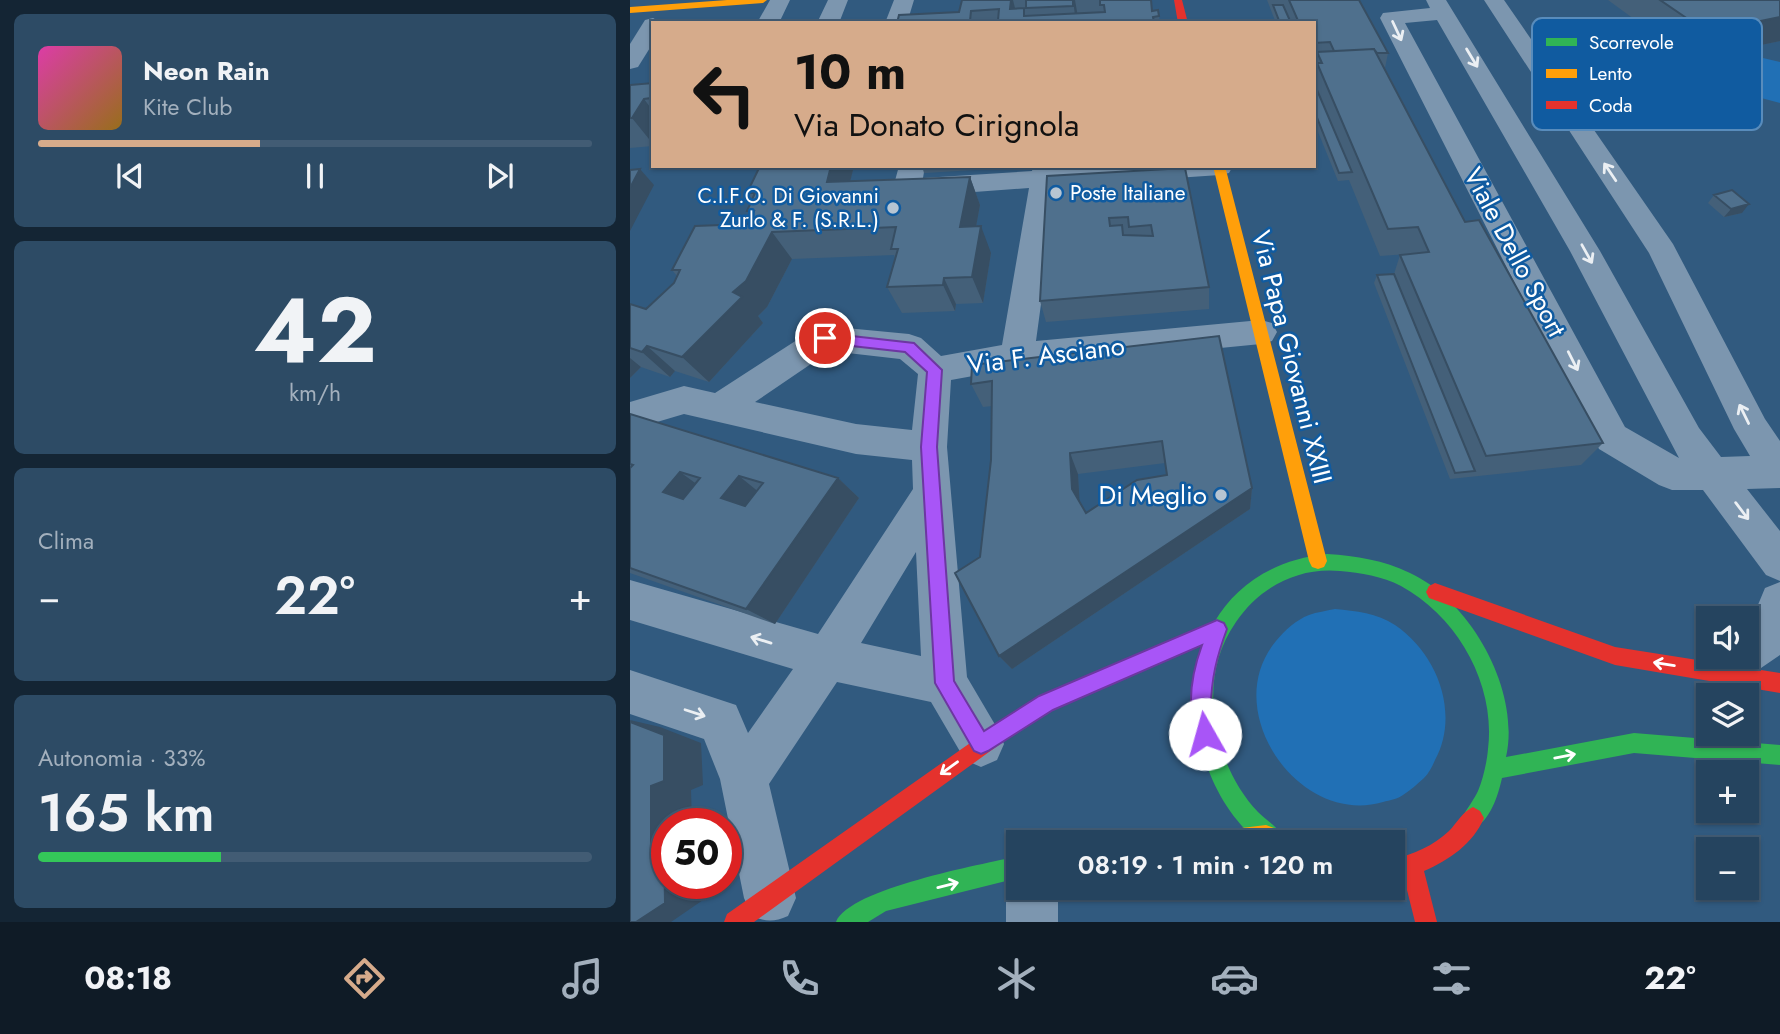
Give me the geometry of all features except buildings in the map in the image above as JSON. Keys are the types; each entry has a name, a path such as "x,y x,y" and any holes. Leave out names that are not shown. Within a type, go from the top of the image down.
{"main road":[{"path":"630,10 657,19 763,0"},
{"path":"1178,0 1183,21"},
{"name":"Via Papa Giovanni XXIII","path":"1219,168 1318,561"},
{"path":"1262,830 1232,801 1210,757 1200,711 1203,668 1217,629 1243,596 1278,572 1318,561 1364,564 1387,570 1420,587 1615,656 1696,659"},
{"path":"1405,868 1412,867 1451,845 1481,811 1498,769 1502,734 1497,698 1486,664 1468,633 1420,587"},
{"path":"752,910 981,744 1046,703 1217,629"},
{"path":"1753,669 1780,682"},
{"path":"1498,769 1634,743 1780,755"},
{"path":"1412,867 1426,922"},
{"path":"871,915 1006,871"}],"street":[{"path":"769,21 780,0"},
{"path":"829,21 838,0"},
{"path":"897,21 904,0"},
{"name":"Viale Dello Sport","path":"1494,0 1532,56"},
{"name":"Viale Dello Sport","path":"1780,471 1712,472 1672,474 1612,438 1391,18 1440,6 1585,251 1686,439 1712,472 1780,562"},
{"path":"630,62 651,29"},
{"name":"Viale Dello Sport","path":"1582,130 1663,251 1752,429 1780,471"},
{"path":"909,177 1190,168"},
{"path":"1017,355 1045,173"},
{"name":"Via F. Asciano","path":"945,683 929,447 935,370 1017,355 1261,332"},
{"path":"719,408 825,338 909,346 935,370"},
{"path":"630,416 684,400 856,439 929,447"},
{"path":"744,779 827,658 931,494"},
{"path":"630,600 827,658 945,683 981,744"},
{"path":"1759,644 1766,639 1780,602"},
{"path":"630,692 720,721 744,779 752,910"},
{"path":"1032,900 1032,922"}],"shaded area":[{"path":"1762,58 1780,62 1780,103 1762,98"},
{"path":"1335,609 1374,615 1395,625 1410,637 1433,668 1445,705 1442,742 1426,776 1401,796 1383,802 1352,805 1323,797 1297,780 1276,757 1262,729 1256,699 1261,669 1276,641 1304,617"}],"traffic: fast":[{"path":"1261,830 1235,801 1212,750 1203,699 1208,659 1218,634 1232,612 1251,591 1274,576 1299,566 1327,562 1369,566 1407,580 1440,603 1466,633 1486,669 1497,708 1498,749 1488,794 1473,818"},
{"path":"1498,769 1634,743 1780,755"},
{"path":"847,922 882,901 1006,870"}],"traffic: slow":[{"path":"630,10 763,0"},
{"path":"1220,168 1318,561"},
{"path":"1000,732 1046,703 1217,629"}],"traffic: jam":[{"path":"1178,0 1183,21"},
{"path":"1435,592 1615,656 1780,683"},
{"path":"735,922 1000,732"},
{"path":"1405,867 1439,852 1458,837 1473,818"},
{"path":"1412,867 1426,922"}],"place":[{"name":"Poste Italiane","path":"1056,193"},
{"name":"C.I.F.O. Di Giovanni Zurlo & F. (S.R.L.)","path":"893,208"},
{"name":"Di Meglio","path":"1221,495"}],"route":[{"path":"825,338 909,346 935,370 929,447 945,683 981,744 1046,703 1217,629 1203,668 1200,711 1205,734"}]}
